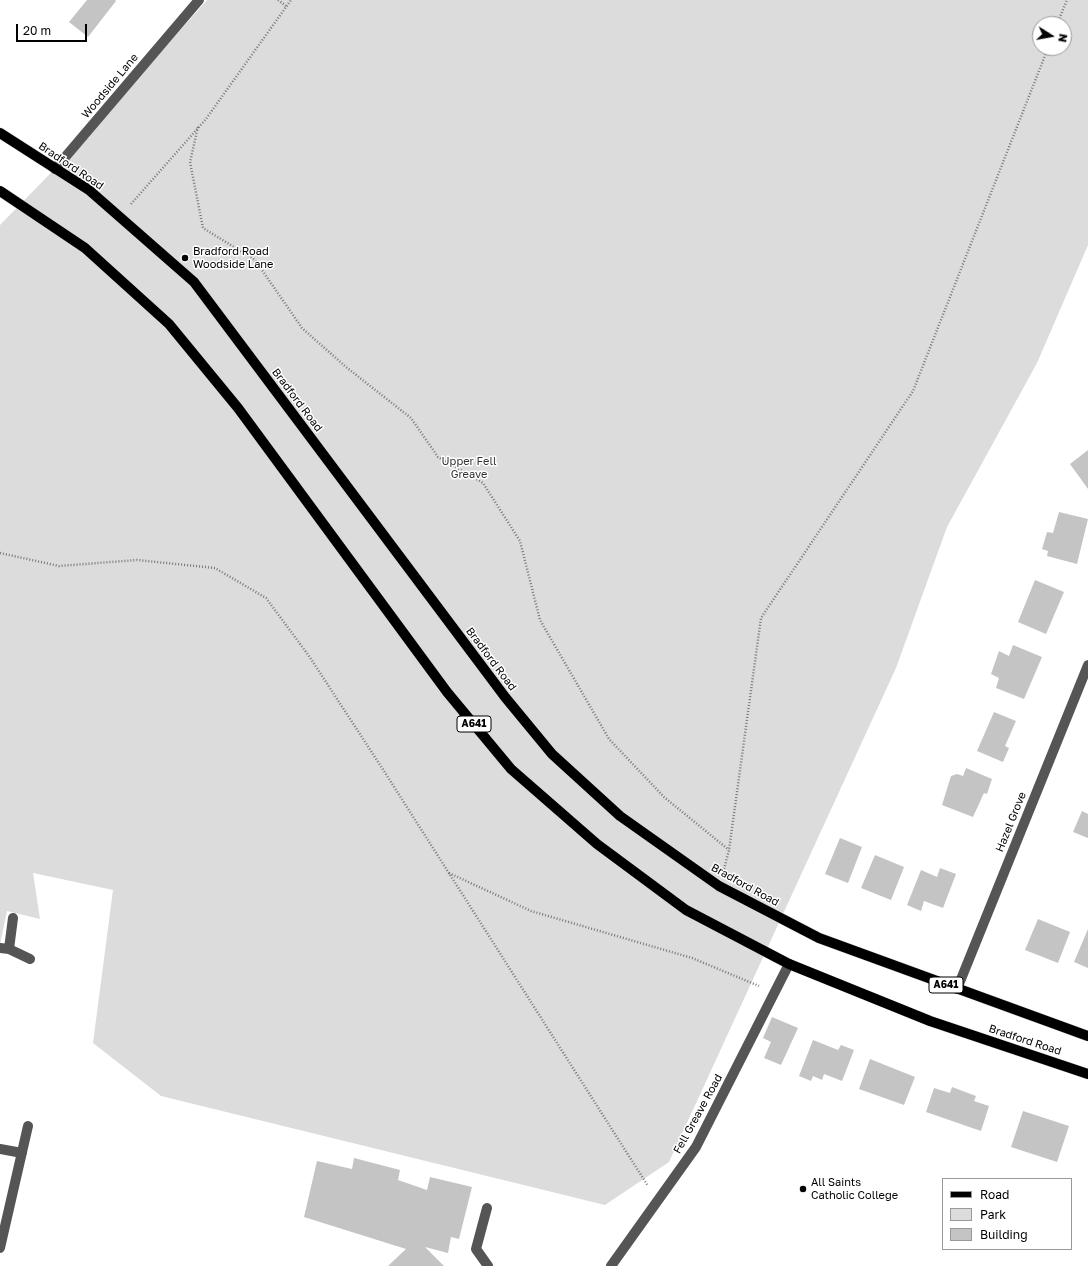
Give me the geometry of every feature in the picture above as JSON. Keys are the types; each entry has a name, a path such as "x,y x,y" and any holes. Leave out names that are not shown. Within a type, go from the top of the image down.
{"main road":[{"name":"Bradford Road","path":"0,133 89,190 194,282 505,697 552,754 620,816 718,886 819,938 1088,1036"},
{"name":"Bradford Road","path":"0,191 85,248 169,324 238,408 447,692 511,769 597,844 686,910 789,964 930,1021 1088,1074"}],"street":[{"name":"Woodside Lane","path":"55,169 199,0"},
{"name":"Hazel Grove","path":"957,989 1088,665"},
{"path":"13,918 4,949 30,959"},
{"name":"Fell Greave Road","path":"611,1266 696,1146 789,964"},
{"path":"0,1248 28,1126"},
{"path":"0,1149 22,1154"},
{"path":"487,1208 476,1249 488,1266"}],"path":[{"path":"278,0 286,6"},
{"path":"119,217 210,113 291,0"},
{"path":"1061,16 1067,0"},
{"path":"718,886 729,850 761,618 913,391 1045,56"},
{"path":"198,127 190,162 203,228 255,260 302,328 346,367 411,418 438,457 483,483 520,541 540,620 609,739 664,797 729,850"},
{"path":"0,553 59,566 137,560 215,568 266,598 309,656 384,771 657,1201"},
{"path":"448,872 531,912 692,958 775,992"}],"green space":[{"name":"Upper Fell Greave","path":"207,0 1088,0 1088,245 1037,363 947,527 896,668 669,1162 605,1205 161,1096 93,1043 113,890 33,873 40,919 7,911 0,945 0,225 86,137"}],"building":[{"path":"87,0 116,1 88,37 69,22"},
{"path":"1088,450 1088,489 1070,464"},
{"path":"1059,512 1088,519 1077,564 1047,556 1048,551 1042,549 1047,532 1053,533"},
{"path":"1035,580 1064,592 1046,634 1018,622"},
{"path":"1013,645 1042,657 1024,699 996,688 999,678 991,674 999,651 1009,656"},
{"path":"994,712 1016,721 1005,746 1009,748 1003,762 977,751"},
{"path":"966,768 992,779 987,794 984,793 973,817 942,805 951,776 957,774 963,776"},
{"path":"1082,811 1088,814 1088,838 1073,832"},
{"path":"840,838 862,847 848,883 825,874"},
{"path":"875,855 904,867 891,900 861,888"},
{"path":"940,868 956,874 943,908 924,901 921,911 907,905 921,870 937,877"},
{"path":"1038,919 1070,932 1058,963 1025,950"},
{"path":"1088,929 1088,968 1074,962"},
{"path":"772,1017 798,1028 781,1065 764,1058 771,1042 763,1038"},
{"path":"813,1040 838,1050 841,1045 854,1050 842,1081 824,1074 822,1080 813,1076 811,1081 799,1076"},
{"path":"870,1059 915,1077 904,1105 859,1089"},
{"path":"952,1087 976,1096 974,1101 989,1106 981,1131 926,1112 934,1088 950,1093"},
{"path":"1023,1111 1069,1126 1057,1162 1011,1147"},
{"path":"354,1158 400,1170 398,1180 427,1190 430,1177 472,1187 459,1239 451,1237 448,1253 425,1247 444,1266 388,1266 406,1249 304,1217 317,1161 352,1169"}],"place":[{"name":"Bradford Road Woodside Lane","path":"185,258"},
{"name":"All Saints Catholic College","path":"803,1189"}]}
